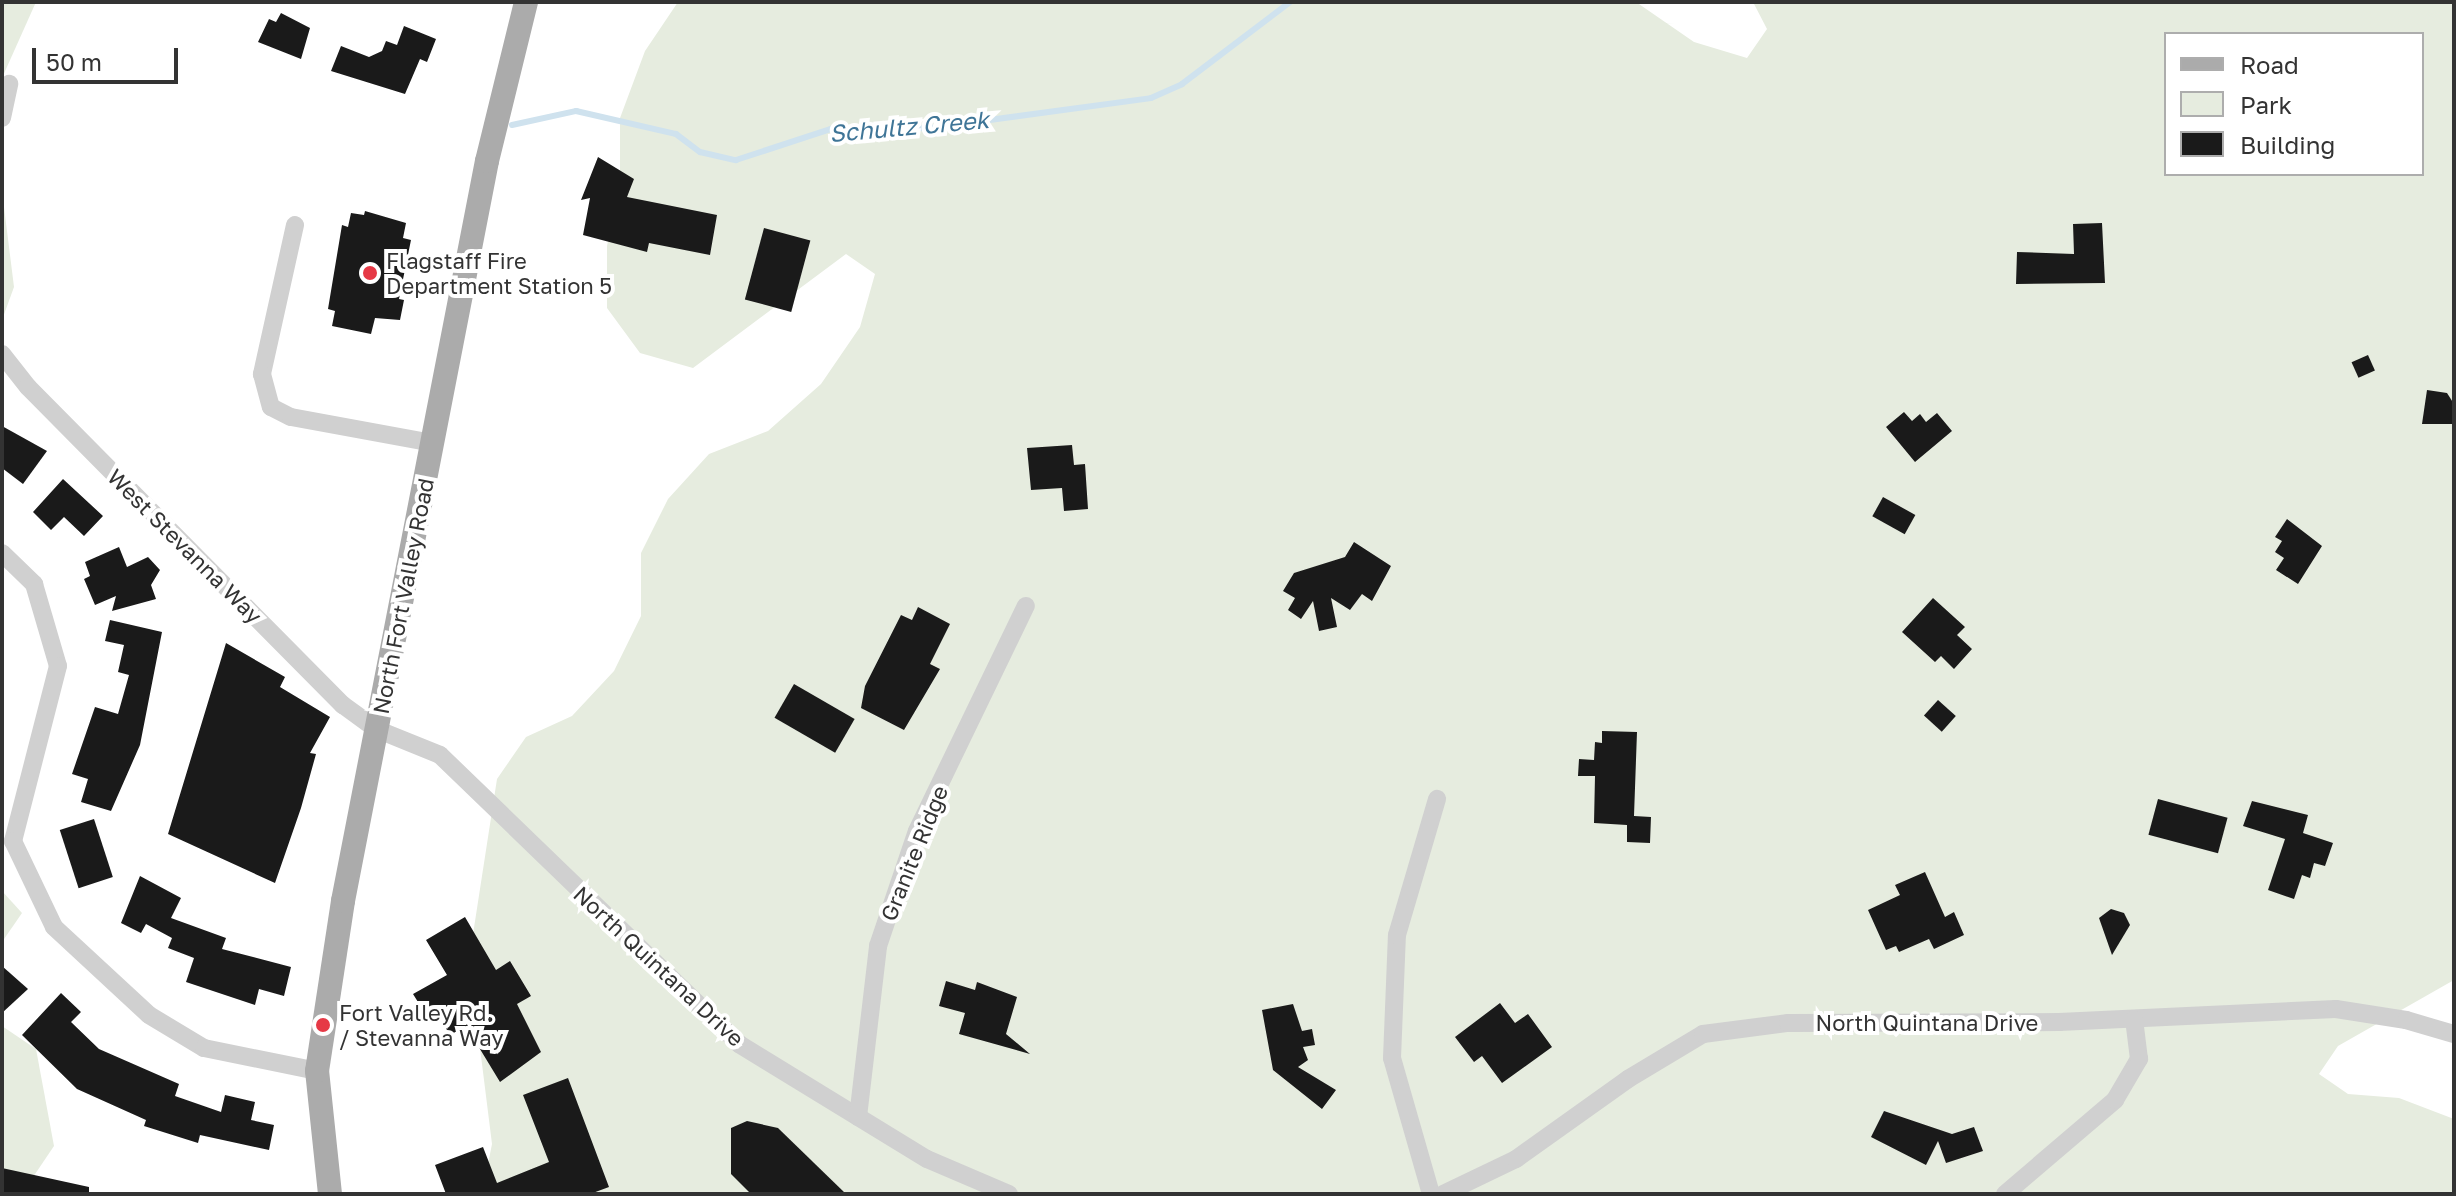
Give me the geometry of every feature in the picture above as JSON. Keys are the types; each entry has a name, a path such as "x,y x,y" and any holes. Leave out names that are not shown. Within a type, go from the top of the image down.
{"main road":[{"name":"North Fort Valley Road","path":"330,1194 317,1071 376,729 487,161 526,2"}],"street":[{"path":"2,118 9,84"},
{"path":"295,225 262,374 271,407 291,417 433,443"},
{"name":"West Stevanna Way","path":"2,354 28,387 303,666 376,729"},
{"path":"2,553 34,584 58,666 13,841 54,927 149,1015 204,1048 317,1071"},
{"name":"Granite Ridge","path":"858,1117 878,946 917,831 1026,606"},
{"name":"North Quintana Drive","path":"376,729 440,755 739,1044 927,1159 1009,1194"},
{"path":"1431,1194 1392,1058 1397,935 1437,799"},
{"name":"North Quintana Drive","path":"1443,1194 1516,1159 1628,1079 1703,1034 1788,1023 2134,1019 2336,1009 2406,1020 2454,1034"},
{"path":"2005,1194 2115,1100 2139,1059 2134,1019"}],"green space":[{"path":"2,2 36,2 2,78"},
{"path":"678,2 1636,2 1694,42 1747,58 1767,29 1753,2 2454,2 2454,980 2338,1046 2319,1074 2348,1094 2399,1098 2454,1119 2454,1194 482,1194 492,1144 469,960 497,779 526,737 572,716 614,671 641,616 641,553 668,499 709,454 768,431 821,384 860,327 875,274 846,254 693,368 640,353 607,308 607,246 620,181 620,118 645,51"},
{"path":"2,191 14,287 2,320"},
{"path":"2,891 22,913 2,942"},
{"path":"2,1026 36,1049 54,1146 25,1189 8,1194 2,1194"}],"building":[{"path":"281,13 310,28 301,59 258,42 269,19 276,22"},
{"path":"404,26 436,39 427,62 420,59 405,94 331,71 341,46 369,57 382,51 386,41 397,45"},
{"path":"598,157 634,179 627,197 717,215 710,255 649,243 647,252 583,235 590,198 581,200"},
{"name":"Flagstaff Fire Department Station 5","path":"365,211 406,223 403,238 411,240 399,299 404,300 400,320 375,318 371,334 332,326 335,311 328,309 342,225 348,227 351,213 364,215"},
{"path":"2102,223 2105,283 2016,284 2017,252 2074,254 2073,224"},
{"path":"764,228 810,240 791,312 745,299"},
{"path":"2368,355 2375,371 2358,378 2352,362"},
{"path":"2427,390 2447,393 2454,404 2454,424 2422,424"},
{"path":"1904,412 1912,421 1920,414 1926,422 1937,413 1952,431 1915,462 1886,427"},
{"path":"2,426 47,451 23,484 2,468"},
{"path":"1072,445 1074,465 1085,464 1088,509 1064,511 1062,488 1031,490 1027,448"},
{"path":"63,479 103,516 84,536 64,517 51,530 33,512"},
{"path":"1883,497 1915,515 1905,534 1872,516"},
{"path":"2287,519 2322,546 2298,584 2276,570 2284,558 2275,552 2282,541 2275,537"},
{"path":"1354,542 1391,566 1372,601 1362,594 1350,610 1331,598 1337,627 1319,631 1313,601 1301,619 1288,610 1295,598 1283,591 1294,573 1345,557"},
{"path":"119,547 127,567 148,557 160,570 151,585 156,599 112,611 116,596 95,605 84,579 90,576 85,562"},
{"path":"1933,598 1965,627 1957,635 1972,649 1954,669 1941,656 1935,662 1902,632"},
{"path":"918,607 950,624 930,664 940,669 904,730 861,708 865,686 901,615 912,620"},
{"path":"110,620 162,632 140,745 111,811 81,802 88,779 72,774 95,707 118,714 129,675 118,672 124,645 105,641"},
{"path":"226,643 285,677 280,687 330,717 310,753 316,754 275,883 168,834"},
{"path":"794,684 855,719 835,753 774,718"},
{"path":"1938,700 1956,716 1942,732 1924,716"},
{"path":"1602,731 1637,732 1634,816 1651,817 1650,843 1627,842 1627,825 1594,823 1595,776 1578,776 1579,759 1594,760 1595,742 1602,743"},
{"path":"2158,799 2228,818 2218,853 2148,835"},
{"path":"2252,801 2308,815 2303,833 2333,843 2325,866 2314,863 2310,878 2302,875 2294,899 2268,890 2285,839 2243,826"},
{"path":"94,819 113,877 79,888 60,830"},
{"path":"1925,872 1945,917 1954,912 1964,935 1934,949 1929,939 1899,952 1896,946 1886,950 1868,910 1900,895 1895,885"},
{"path":"140,876 181,898 171,918 226,938 222,949 291,967 284,996 259,989 255,1005 186,982 194,958 168,948 172,938 146,924 141,933 121,923"},
{"path":"2111,909 2124,913 2130,925 2112,955 2099,918"},
{"path":"465,917 496,970 510,961 531,996 517,1004 541,1052 500,1082 466,1026 450,1035 438,1015 431,1023 413,994 447,975 426,940"},
{"path":"2,966 28,989 2,1013"},
{"path":"946,981 975,990 977,982 1017,997 1006,1034 1030,1054 959,1034 965,1013 939,1006"},
{"path":"61,993 81,1012 71,1022 99,1049 179,1084 175,1096 221,1112 225,1095 255,1102 251,1120 274,1125 269,1150 200,1135 198,1143 144,1126 146,1120 77,1089 22,1035"},
{"path":"1500,1003 1515,1023 1528,1014 1552,1047 1502,1083 1482,1056 1474,1062 1455,1037"},
{"path":"1293,1004 1302,1031 1312,1029 1315,1045 1303,1047 1308,1060 1298,1067 1336,1090 1322,1109 1273,1070 1262,1010"},
{"path":"568,1078 609,1187 590,1194 446,1194 435,1165 483,1147 497,1183 549,1162 523,1095"},
{"path":"1884,1111 1952,1134 1974,1127 1983,1151 1946,1163 1938,1141 1926,1165 1871,1137"},
{"path":"747,1121 778,1128 846,1194 751,1194 731,1174 731,1128"},
{"path":"2,1168 89,1187 89,1194 2,1194"}],"waterway":[{"name":"Schultz Creek","path":"512,125 576,111 676,134 700,152 736,160 831,129 930,128 1151,98 1182,84 1290,2"}],"place":[{"name":"Flagstaff Fire Department Station 5","path":"370,273"},
{"name":"Fort Valley Rd. / Stevanna Way","path":"323,1025"}]}
